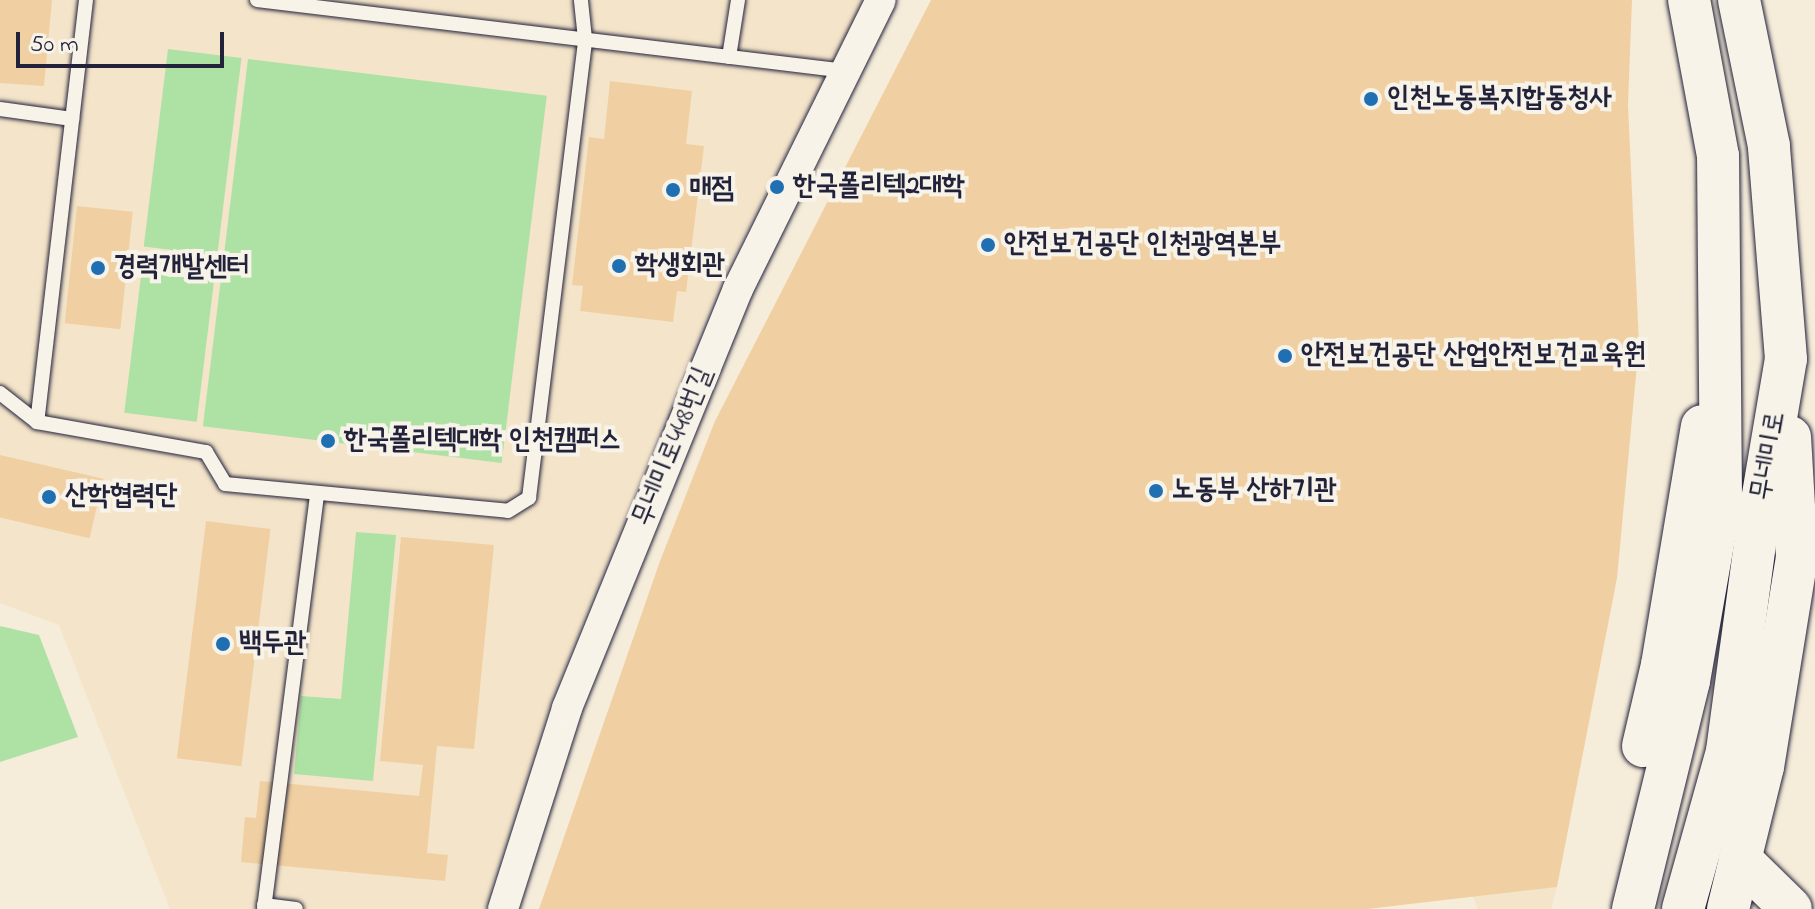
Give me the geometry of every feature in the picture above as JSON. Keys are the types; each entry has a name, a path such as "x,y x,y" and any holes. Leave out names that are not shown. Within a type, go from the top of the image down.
{"main road":[{"name":"무네미로","path":"1633,909 1689,681 1721,497 1718,156 1689,0"},
{"name":"무네미로","path":"1683,909 1727,751 1757,530 1786,359 1799,308 1739,0"},
{"path":"1606,909 1662,665 1684,520 1718,347"},
{"path":"1728,909 1763,767 1797,558 1786,359"},
{"path":"1740,859 1791,909"}],"street":[{"name":"무네미로448번길","path":"503,909 567,708 732,303 881,0"}],"lane":[{"path":"37,422 86,0"},
{"path":"257,0 846,71"},
{"path":"0,393 37,422 206,452 225,484 508,511 529,498 585,39 581,0"},
{"path":"729,57 738,0"},
{"path":"0,109 72,119"},
{"path":"296,909 264,907 317,493"}],"shaded area":[{"name":"한국폴리텍대학 인천캠퍼스","path":"0,0 864,0 721,280 550,703 484,909 170,909 59,625 0,603"},
{"path":"1557,887 1551,909 1478,909 1472,894"}],"green space":[{"path":"168,49 241,58 217,256 144,247"},
{"path":"248,59 547,96 502,463 203,426"},
{"path":"144,252 216,261 197,422 124,413"},
{"path":"356,532 396,535 373,781 294,774 301,696 341,699"},
{"path":"0,626 39,635 78,737 0,762"}],"building":[{"path":"0,0 52,0 44,86 0,83"},
{"name":"노동부 산하기관","path":"931,0 1632,0 1628,105 1639,344 1617,578 1557,887 1367,909 539,909 660,561 715,421"},
{"name":"학생회관","path":"610,81 692,91 686,144 704,146 686,292 677,291 673,322 580,311 583,286 572,285 589,137 604,139"},
{"name":"경력개발센터","path":"77,206 133,212 120,329 65,323"},
{"name":"산학협력단","path":"0,455 103,479 90,538 0,518"},
{"name":"백두관","path":"206,521 271,529 241,766 177,758"},
{"path":"401,537 494,545 474,749 437,746 427,853 448,855 445,881 241,862 245,817 256,818 260,781 419,796 423,765 380,761"}],"place":[{"name":"인천노동복지합동청사","path":"1371,99"},
{"name":"한국폴리텍2대학","path":"777,187"},
{"name":"매점","path":"673,190"},
{"name":"안전보건공단 인천광역본부","path":"988,245"},
{"name":"학생회관","path":"619,266"},
{"name":"경력개발센터","path":"98,268"},
{"name":"안전보건공단 산업안전보건교육원","path":"1285,356"},
{"name":"한국폴리텍대학 인천캠퍼스","path":"328,441"},
{"name":"노동부 산하기관","path":"1156,491"},
{"name":"산학협력단","path":"49,497"},
{"name":"백두관","path":"223,644"}]}
